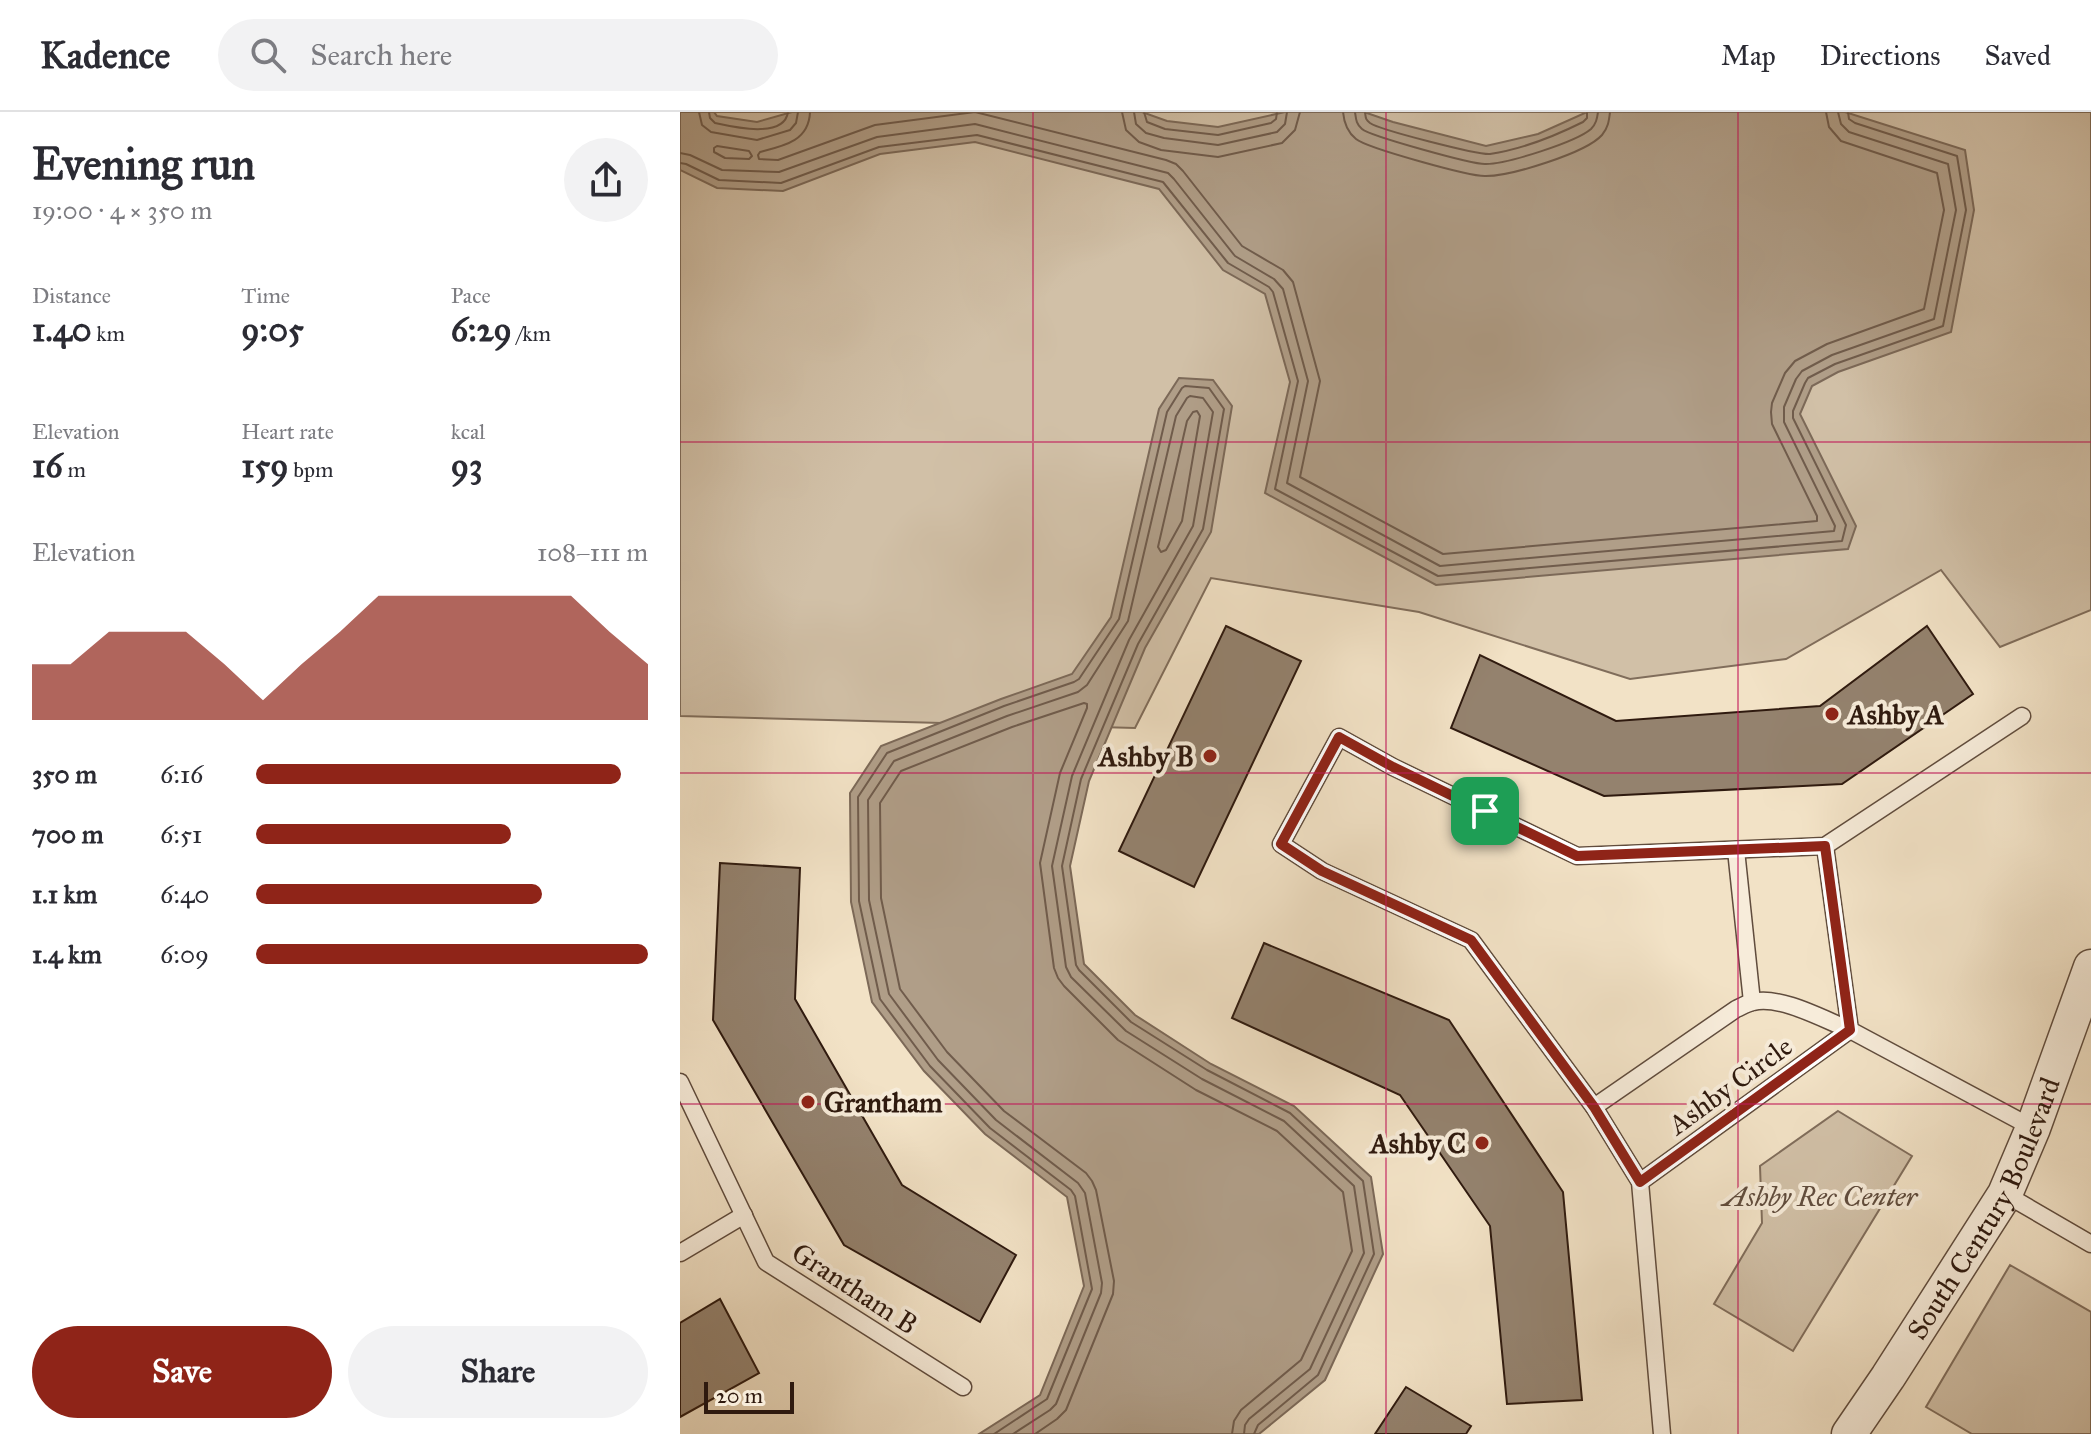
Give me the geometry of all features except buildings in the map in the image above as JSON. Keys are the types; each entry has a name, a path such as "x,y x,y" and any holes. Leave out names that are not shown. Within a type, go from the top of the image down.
{"street":[{"name":"South Century Boulevard","path":"1850,1434 2005,1194 2033,1128 2091,967"}],"lane":[{"path":"1662,1434 1640,1182 1594,1107 1471,940 1322,871 1281,844 1339,737 1393,767 1577,856 1825,846 2022,716"},
{"path":"1825,846 1850,1030"},
{"path":"1736,850 1752,1002"},
{"path":"1594,1107 1736,1009 1764,1000 1788,1005 1850,1030 2033,1128"},
{"name":"Ashby Circle","path":"1640,1182 1850,1030"},
{"name":"Grantham B","path":"680,1082 684,1100 766,1262 963,1387"},
{"path":"2005,1194 2091,1244"},
{"path":"680,1253 744,1215"}],"green space":[{"path":"680,112 2091,112 2091,610 2000,647 1941,570 1786,659 1630,679 1419,612 1211,578 1135,728 680,716"},
{"name":"Ashby Rec Center","path":"1838,1111 1912,1156 1793,1351 1714,1304 1762,1223 1760,1166"},
{"path":"2010,1265 2091,1312 2091,1434 1972,1434 1926,1407"}],"water":[{"path":"680,112 714,112 717,116 757,122 792,112 1142,112 1167,121 1218,127 1285,112 1364,112 1486,146 1538,134 1587,112 1845,112 1965,150 1974,210 1951,332 1838,372 1812,386 1800,414 1856,526 1848,549 1436,585 1265,493 1290,382 1265,294 1223,270 1159,189 975,142 880,154 783,191 717,188 680,170"},
{"path":"1179,378 1213,380 1232,406 1211,532 1145,648 1089,781 1070,866 1084,964 1135,1015 1211,1064 1294,1106 1371,1177 1383,1254 1325,1380 1259,1434 979,1434 1040,1395 1084,1286 1067,1197 985,1134 924,1071 872,1002 851,902 850,793 881,746 1072,674 1111,617 1159,409"}],"place":[{"name":"Ashby A","path":"1832,714"},
{"name":"Ashby B","path":"1210,756"},
{"name":"Grantham","path":"808,1102"},
{"name":"Ashby C","path":"1482,1143"}],"route":[{"path":"1339,737 1485,811 1577,856 1825,846 1850,1030 1640,1182 1594,1107 1471,940 1322,871 1281,844 1339,737"}]}
